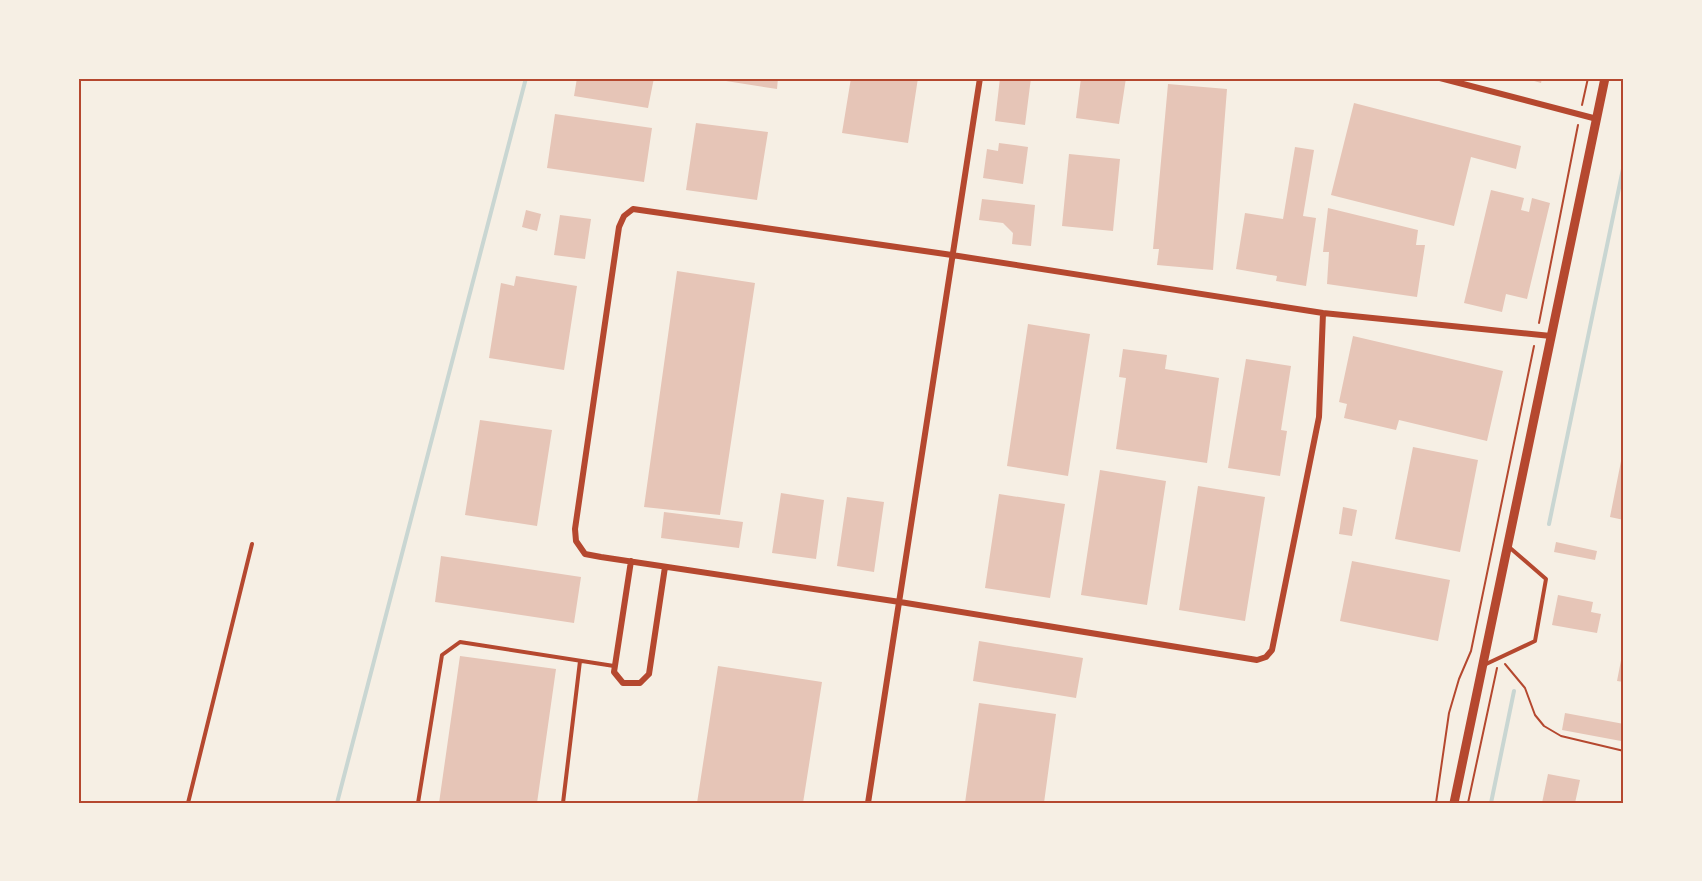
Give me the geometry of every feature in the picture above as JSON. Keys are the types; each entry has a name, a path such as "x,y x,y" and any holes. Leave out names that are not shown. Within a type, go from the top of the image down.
{"main road":[{"path":"1454,803 1605,78"}],"street":[{"path":"868,803 980,78"},
{"path":"1440,78 1597,119"},
{"path":"1323,313 1319,417 1272,650 1266,657 1257,660 585,554 578,546 575,529 619,227 628,211 639,208 1323,313 1551,336"},
{"path":"631,561 614,666 614,672 623,682 640,683 649,674 665,567"}],"lane":[{"path":"188,803 252,544"},
{"path":"1484,665 1535,641 1546,579 1509,547"},
{"path":"418,803 442,656 460,642 614,666"},
{"path":"563,803 580,661"}],"path":[{"path":"1539,323 1588,78"},
{"path":"1436,803 1449,713 1459,679 1471,651 1534,346"},
{"path":"1499,658 1525,688 1535,716 1552,732 1624,751"},
{"path":"1468,803 1499,658"}],"building":[{"path":"577,78 654,78 648,108 574,96"},
{"path":"707,78 778,78 777,89"},
{"path":"851,78 918,78 908,143 842,133"},
{"path":"1000,78 1031,78 1025,125 995,121"},
{"path":"1081,78 1126,78 1119,124 1076,118"},
{"path":"1524,78 1542,78 1541,83"},
{"path":"1168,84 1227,89 1213,270 1157,265 1159,249 1153,249"},
{"path":"1354,103 1521,146 1516,169 1471,157 1454,226 1331,195"},
{"path":"555,114 652,128 644,182 547,168"},
{"path":"696,123 768,132 757,200 686,190"},
{"path":"999,143 1028,147 1023,184 983,178 987,149 998,151"},
{"path":"1295,147 1314,150 1303,216 1316,218 1306,286 1276,281 1277,276 1236,269 1245,213 1283,219"},
{"path":"1069,154 1120,159 1113,231 1062,226"},
{"path":"1491,190 1524,198 1521,210 1529,212 1532,198 1550,203 1527,299 1506,294 1502,312 1464,303"},
{"path":"982,199 1035,205 1031,246 1012,244 1013,233 1003,223 979,220"},
{"path":"1328,208 1418,230 1416,245 1425,245 1417,297 1327,284 1329,252 1323,252"},
{"path":"526,210 541,214 537,231 522,227"},
{"path":"560,215 591,219 585,259 554,255"},
{"path":"677,271 755,283 720,515 644,507"},
{"path":"516,276 577,286 564,370 489,358 501,283 514,286"},
{"path":"1028,324 1090,334 1068,476 1007,466"},
{"path":"1353,336 1503,371 1487,441 1399,420 1396,430 1344,418 1347,404 1339,402"},
{"path":"1123,349 1167,355 1165,369 1219,378 1207,463 1116,449 1126,378 1119,377"},
{"path":"1246,359 1291,366 1281,430 1287,431 1280,476 1228,468"},
{"path":"480,420 552,430 537,526 465,515"},
{"path":"1413,447 1478,460 1460,552 1395,539"},
{"path":"1624,451 1624,520 1610,517"},
{"path":"1100,470 1166,481 1147,605 1081,595"},
{"path":"1198,486 1265,497 1245,621 1179,610"},
{"path":"781,493 824,500 816,559 772,553"},
{"path":"999,494 1065,504 1050,598 985,588"},
{"path":"847,497 884,502 874,572 837,566"},
{"path":"1343,507 1357,510 1352,536 1339,534"},
{"path":"664,512 743,522 739,548 661,538"},
{"path":"1556,542 1597,551 1595,560 1554,552"},
{"path":"441,556 581,577 574,623 435,602"},
{"path":"1352,561 1450,580 1438,641 1340,621"},
{"path":"1558,595 1593,602 1591,612 1601,614 1597,633 1552,625"},
{"path":"979,641 1083,658 1076,698 973,681"},
{"path":"1624,650 1624,682 1617,681"},
{"path":"460,656 556,669 537,803 439,803"},
{"path":"718,666 822,682 803,803 697,803"},
{"path":"979,703 1056,714 1044,803 965,803"},
{"path":"1565,713 1624,724 1621,741 1562,730"},
{"path":"1548,774 1580,780 1575,803 1542,803"}],"waterway":[{"path":"337,803 526,78"},
{"path":"1549,524 1624,164"},
{"path":"1491,803 1514,691"}]}
